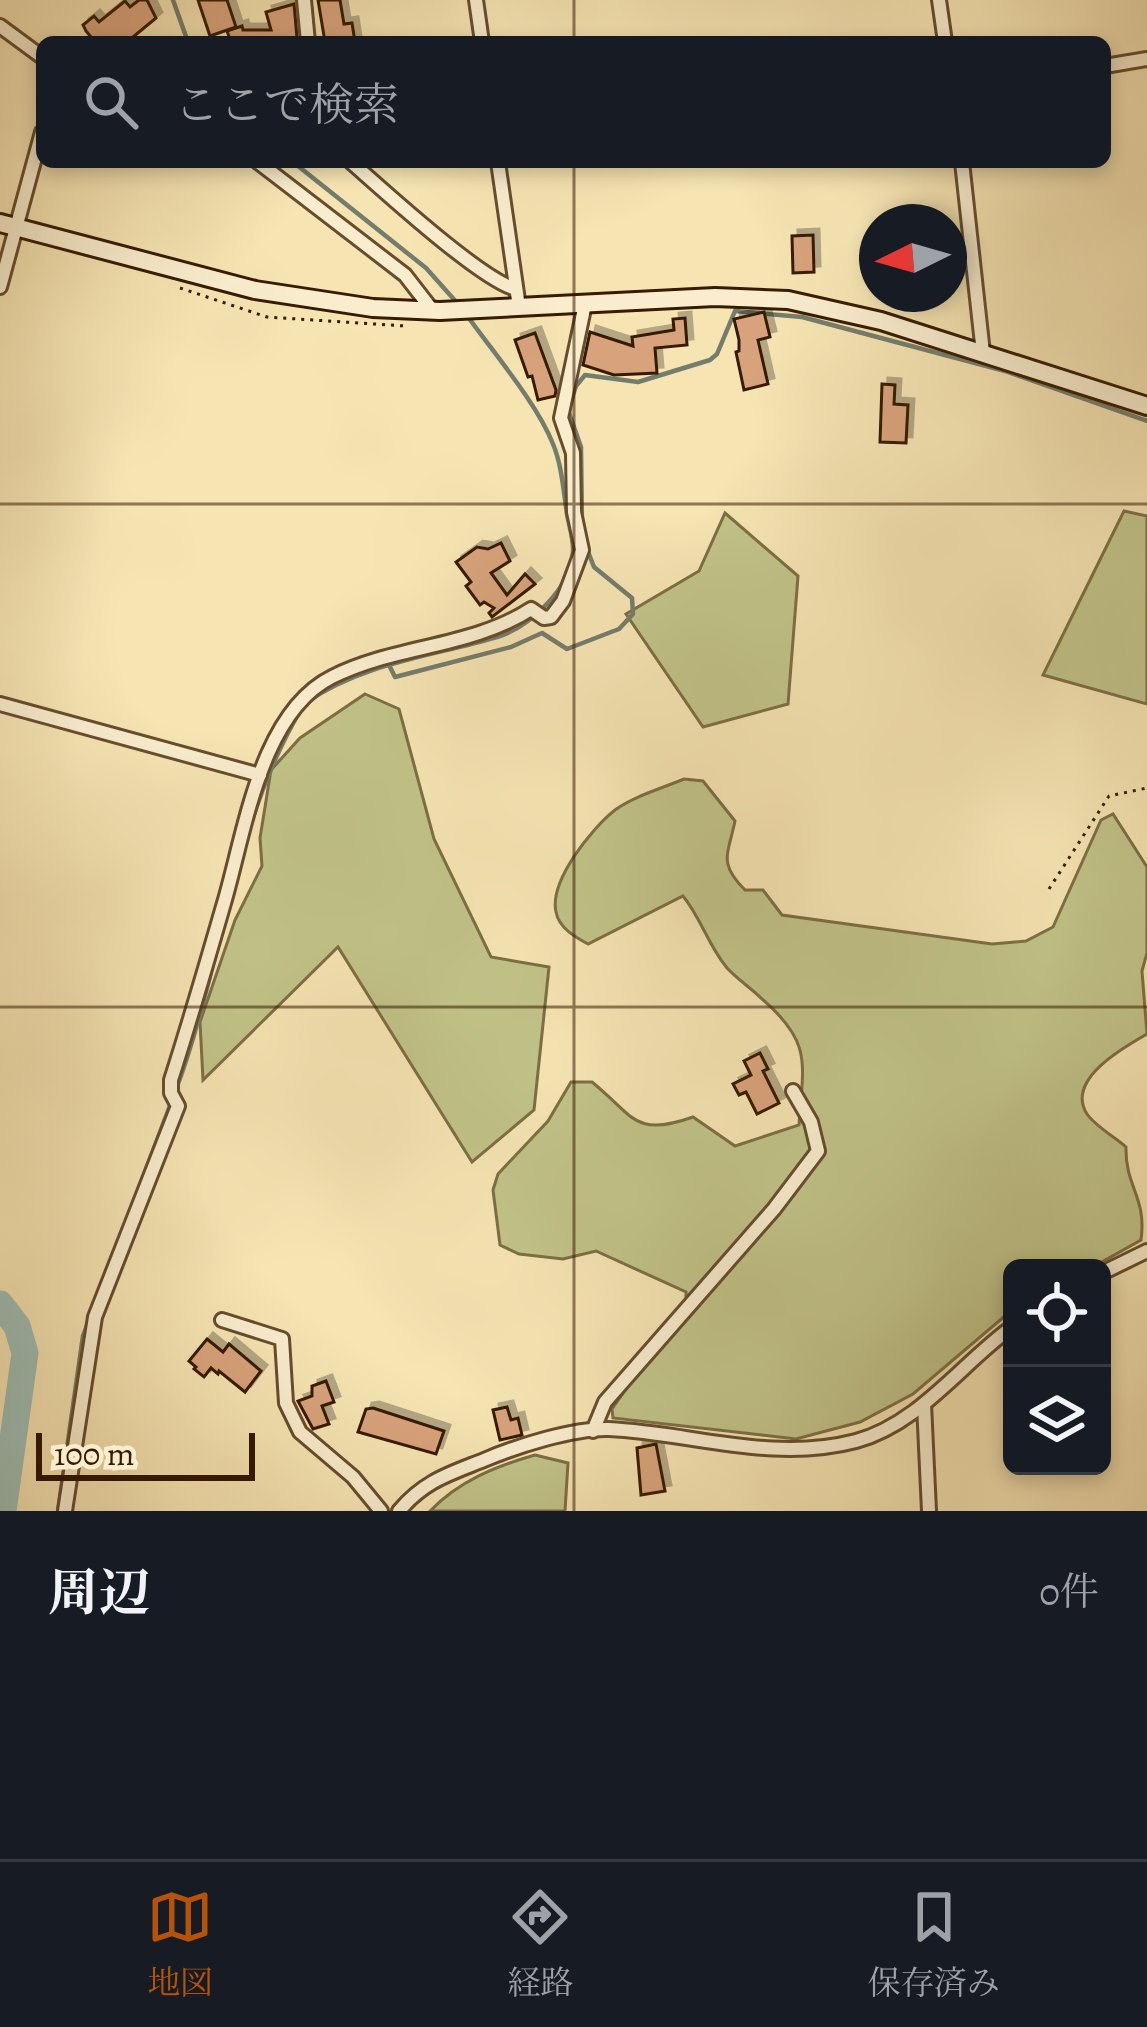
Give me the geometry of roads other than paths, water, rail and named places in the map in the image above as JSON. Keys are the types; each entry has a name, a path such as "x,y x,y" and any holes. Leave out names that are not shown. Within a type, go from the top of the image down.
{"street":[{"path":"304,0 307,36"},
{"path":"476,0 481,36"},
{"path":"939,0 944,36"},
{"path":"0,26 36,53"},
{"path":"1111,65 1147,59"},
{"path":"0,287 8,225 36,148"},
{"path":"266,168 405,275 433,311"},
{"path":"358,168 518,298"},
{"path":"499,168 518,298"},
{"path":"963,168 983,353"},
{"path":"8,225 255,290 336,304 433,311 518,298 585,304 716,297 788,299 880,321 1147,406"},
{"path":"65,1511 94,1317 178,1106 170,1087 260,775 304,695 335,675 485,633 531,609 544,618 554,614 582,550 574,512 573,453 561,418 585,304"},
{"path":"0,704 260,775"},
{"path":"593,1431 605,1402 815,1156 818,1139 793,1091"},
{"path":"1111,1269 1147,1251"},
{"path":"222,1320 282,1339 286,1402 300,1432 352,1477 381,1511"},
{"path":"399,1511 414,1493 439,1476 506,1450 593,1431 626,1431 730,1447 809,1447 859,1440 924,1404 1003,1335"},
{"path":"924,1404 929,1511"}],"waterway":[{"path":"173,0 186,36"},
{"path":"301,168 426,268 459,305"},
{"path":"582,526 581,447 568,410 576,386 585,375 638,382 710,360 735,311 802,317 1005,371 1147,421"},
{"path":"307,702 375,669 510,632 547,604 571,566 572,541 553,444 525,395 466,314"},
{"path":"389,665 395,677 511,647 542,633 567,649 619,629 633,614 632,598 594,567 587,549"},
{"path":"175,1092 258,802 300,711"},
{"path":"58,1511 83,1336 171,1103"},
{"path":"0,1304 17,1326 25,1353 3,1511"}]}
